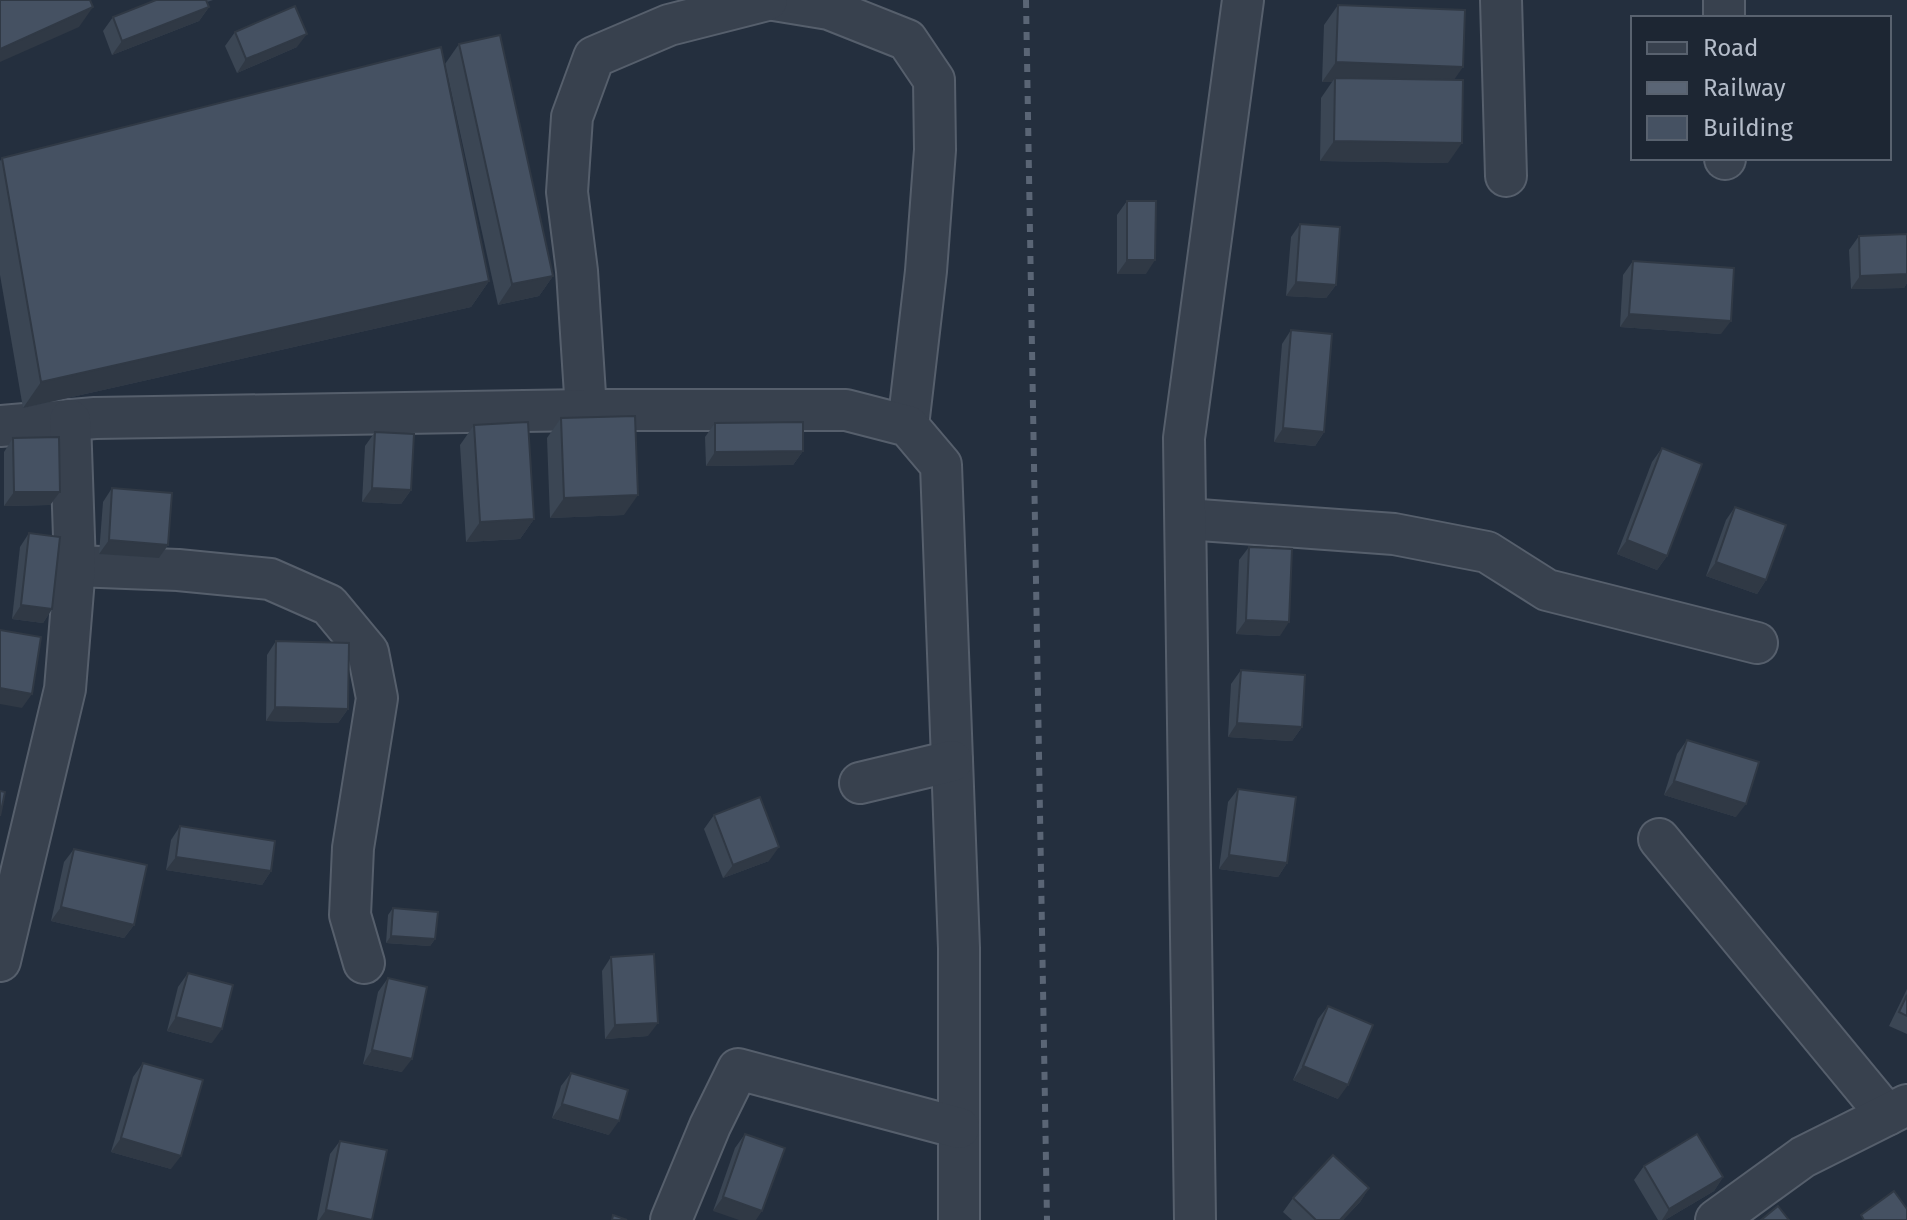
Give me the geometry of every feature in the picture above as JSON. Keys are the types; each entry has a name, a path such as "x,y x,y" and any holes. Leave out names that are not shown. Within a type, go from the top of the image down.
{"street":[{"path":"586,410 577,271 567,192 572,117 594,57 669,25 767,0"},
{"path":"774,0 829,9 907,40 934,80 935,150 926,271 908,426"},
{"path":"1195,1220 1184,438 1243,0"},
{"path":"1501,0 1506,176"},
{"path":"0,426 70,420 586,410 846,410 908,426 941,465 959,948 959,1220"},
{"path":"0,961 65,689 75,566 70,420"},
{"path":"1186,519 1394,534 1487,552 1547,590 1757,643"},
{"path":"75,566 178,570 270,579 329,605 368,652 377,698 353,848 350,915 364,963"},
{"path":"860,783 952,761"},
{"path":"1659,839 1897,1110 1803,1157 1716,1220"},
{"path":"671,1220 710,1126 738,1069 959,1128"}],"building":[{"path":"0,0 90,0 93,7 0,49"},
{"path":"156,0 206,0 209,7 122,41 113,17"},
{"path":"1338,5 1465,10 1463,67 1336,62"},
{"path":"295,6 307,34 246,59 235,32"},
{"path":"500,35 553,276 512,284 459,44"},
{"path":"441,47 489,281 41,382 2,158"},
{"path":"1335,78 1463,80 1462,143 1334,141"},
{"path":"1127,201 1156,201 1155,260 1127,260"},
{"path":"1300,224 1340,227 1336,285 1296,282"},
{"path":"1907,234 1907,274 1860,276 1859,236"},
{"path":"1633,261 1734,268 1731,321 1629,314"},
{"path":"1291,330 1332,334 1324,432 1283,428"},
{"path":"635,416 638,495 564,498 561,418"},
{"path":"528,422 534,519 480,522 474,425"},
{"path":"803,422 803,451 715,452 715,423"},
{"path":"375,432 414,434 411,490 372,488"},
{"path":"59,437 60,492 14,492 13,438"},
{"path":"1662,448 1702,464 1667,556 1627,540"},
{"path":"112,488 172,493 168,545 109,540"},
{"path":"1735,507 1786,525 1766,580 1716,562"},
{"path":"29,533 60,537 52,609 21,605"},
{"path":"1249,547 1292,549 1289,622 1246,620"},
{"path":"0,630 41,637 32,694 0,688"},
{"path":"276,641 349,643 348,709 275,707"},
{"path":"1241,670 1305,675 1302,727 1237,723"},
{"path":"1687,740 1759,762 1746,804 1674,781"},
{"path":"1238,789 1296,797 1287,863 1229,855"},
{"path":"0,791 5,792 0,816"},
{"path":"760,797 779,847 733,865 714,815"},
{"path":"180,826 275,841 271,871 176,857"},
{"path":"74,849 147,865 134,925 61,907"},
{"path":"393,908 438,912 435,939 391,936"},
{"path":"654,954 658,1023 615,1025 611,957"},
{"path":"188,973 233,985 222,1029 176,1017"},
{"path":"388,978 427,987 412,1059 372,1050"},
{"path":"1907,995 1907,1016 1899,1012"},
{"path":"1328,1006 1373,1025 1348,1085 1303,1066"},
{"path":"143,1063 203,1080 181,1156 121,1138"},
{"path":"571,1073 628,1090 619,1121 562,1104"},
{"path":"745,1134 785,1148 762,1211 723,1197"},
{"path":"1697,1134 1723,1177 1669,1209 1644,1166"},
{"path":"340,1141 387,1150 372,1220 326,1210"},
{"path":"1333,1155 1369,1188 1340,1220 1316,1220 1293,1198"},
{"path":"1894,1191 1907,1209 1907,1220 1864,1220 1861,1215"},
{"path":"1778,1206 1789,1220 1761,1220"}],"railway":[{"path":"1026,0 1047,1220"}]}
